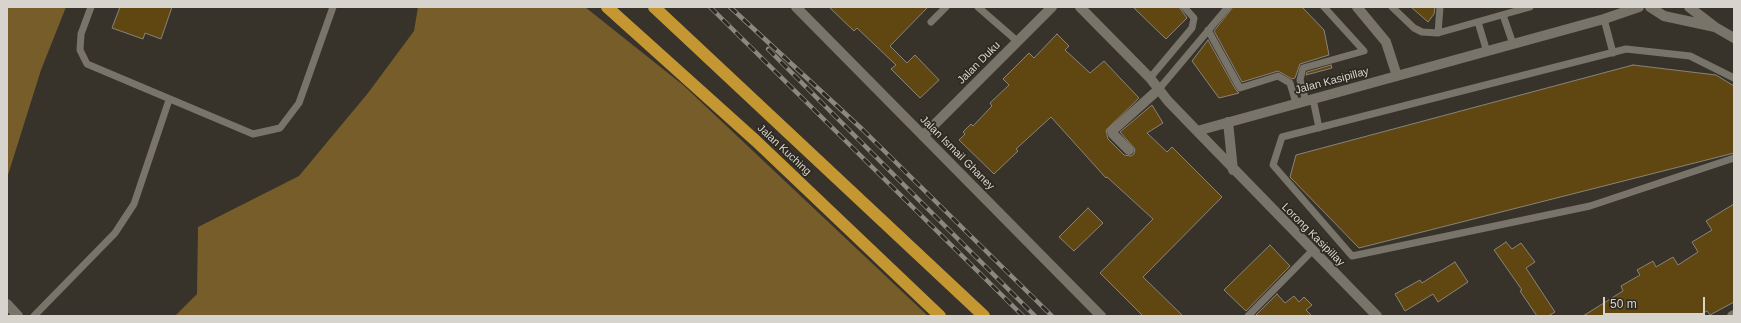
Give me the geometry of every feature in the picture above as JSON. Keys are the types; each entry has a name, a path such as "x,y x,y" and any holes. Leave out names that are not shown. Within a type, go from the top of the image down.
{"highway":[{"name":"Jalan Kuching","path":"607,7 756,141 940,316"},
{"name":"Jalan Kuching","path":"654,7 984,316"}],"street":[{"name":"Jalan Ismail Ghaney","path":"796,7 1101,316"},
{"name":"Jalan Duku","path":"923,136 1052,7"},
{"path":"1080,7 1150,78 1168,101 1197,131"},
{"path":"1357,7 1386,42 1397,76"},
{"name":"Jalan Kasipillay","path":"1197,131 1604,20 1639,7"},
{"path":"1650,7 1664,16 1715,27"},
{"path":"1689,7 1715,27 1734,38"},
{"path":"1130,150 1113,134 1112,131 1159,89"},
{"path":"1228,122 1233,170"},
{"name":"Lorong Kasipillay","path":"1197,131 1233,170 1377,316"},
{"path":"7,304 18,316"}],"lane":[{"path":"91,7 81,34 80,50 88,64 169,100 253,134 280,128 299,103 333,7"},
{"path":"931,22 946,7"},
{"path":"978,7 1017,42"},
{"path":"1150,78 1192,28 1194,18 1184,7"},
{"path":"1159,89 1228,7"},
{"path":"1305,101 1300,80 1303,68 1364,51 1324,7"},
{"path":"1392,7 1414,28 1422,32 1438,33 1530,7"},
{"path":"1438,33 1440,7"},
{"path":"1503,15 1512,44"},
{"path":"1604,20 1613,53"},
{"path":"1478,22 1487,52"},
{"path":"1208,30 1240,88 1278,76 1290,83 1305,101 1319,128"},
{"path":"1734,78 1690,56 1626,49 1282,137 1273,165 1352,256 1590,206 1734,158"},
{"path":"34,316 116,233 134,204 169,100"},
{"path":"1248,316 1312,251"}],"shaded area":[{"path":"7,7 66,7 41,70 7,178"},
{"path":"418,7 585,7 683,85 928,316 175,316 197,294 198,227 299,176 368,93 414,31"}],"building":[{"path":"120,7 172,7 161,39 145,33 143,39 112,28"},
{"path":"829,7 928,7 890,46 907,63 915,55 939,80 920,98 891,69 896,65 857,28 854,31"},
{"path":"1133,7 1179,7 1187,18 1166,39"},
{"path":"1233,7 1302,7 1324,30 1329,55 1300,64 1295,78 1292,79 1278,71 1242,82 1214,31"},
{"path":"1411,7 1435,7 1434,14 1428,22"},
{"path":"1057,34 1069,46 1065,50 1090,73 1104,61 1139,98 1106,130 1108,139 1124,155 1131,156 1134,154 1135,149 1120,132 1152,105 1163,123 1147,133 1167,152 1172,147 1222,197 1143,277 1183,316 1143,316 1100,273 1153,219 1107,177 1106,178 1051,117 1016,149 1018,151 994,174 959,140 965,134 963,132 971,124 973,126 992,106 990,103 1009,85 1003,79 1029,53 1034,58"},
{"path":"1208,40 1239,93 1219,98 1192,61"},
{"path":"1331,65 1332,68 1306,75 1307,72"},
{"path":"1633,65 1716,75 1734,86 1734,153 1359,248 1290,177 1296,155"},
{"path":"1734,204 1734,302 1710,315 1707,311 1697,316 1583,316 1623,291 1621,286 1640,275 1637,270 1653,261 1656,267 1673,257 1678,265 1698,252 1692,242 1712,230 1706,221"},
{"path":"1088,208 1103,223 1074,251 1059,237"},
{"path":"1506,242 1512,249 1521,243 1535,262 1526,268 1555,312 1548,316 1537,316 1520,291 1522,290 1494,250"},
{"path":"1270,245 1290,266 1246,311 1224,290"},
{"path":"1455,262 1468,282 1438,302 1433,294 1405,311 1395,294 1420,280 1422,283"},
{"path":"1277,294 1285,303 1294,296 1299,302 1304,297 1312,305 1306,310 1312,316 1255,316"}],"railway":[{"path":"710,7 1023,316"},
{"path":"730,7 863,130 1052,316"},
{"path":"768,49 1035,316"}]}
